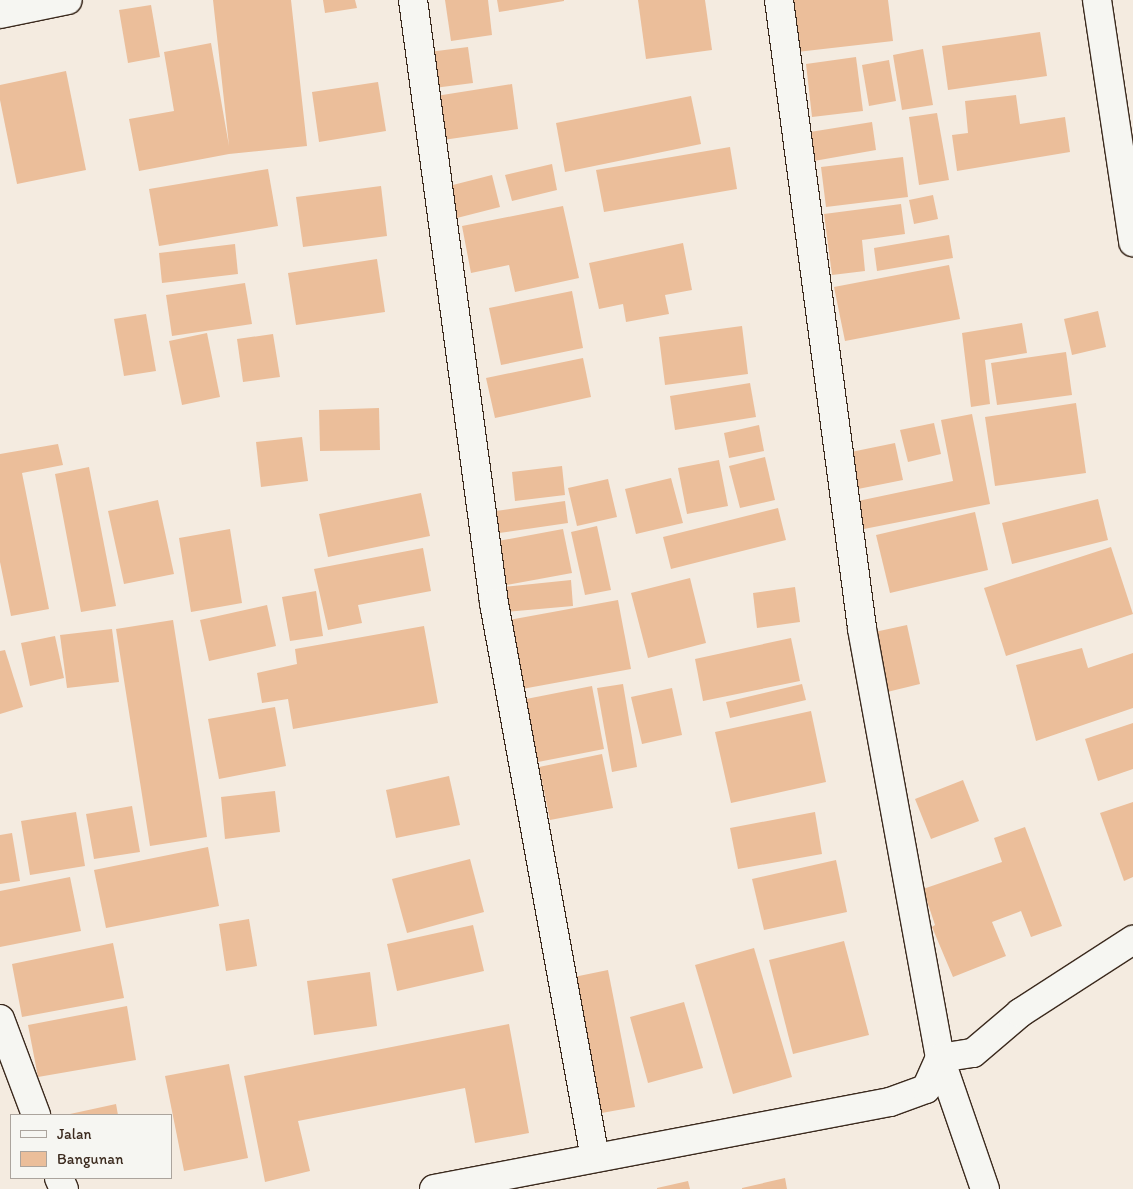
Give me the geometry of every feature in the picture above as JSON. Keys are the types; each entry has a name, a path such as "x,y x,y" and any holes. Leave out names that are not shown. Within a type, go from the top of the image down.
{"street":[{"path":"0,14 68,0"},
{"path":"413,0 494,603 594,1158"},
{"path":"779,0 821,339 862,628 940,1058 984,1189"},
{"path":"1097,0 1133,242"},
{"path":"940,1058 973,1052 1020,1013 1133,940"},
{"path":"0,1019 36,1114"},
{"path":"434,1189 911,1097 926,1089 940,1058"}],"building":[{"path":"213,0 291,0 307,146 229,154 139,171 129,119 174,111 164,52 211,43 229,146"},
{"path":"323,0 355,0 357,8 325,13"},
{"path":"445,0 488,0 492,35 451,41"},
{"path":"497,0 564,0 564,1 499,12"},
{"path":"638,0 705,0 712,50 646,59"},
{"path":"791,0 888,0 893,41 797,52"},
{"path":"151,5 160,57 128,63 119,10"},
{"path":"1040,32 1047,76 948,90 942,46"},
{"path":"468,47 473,83 434,88 429,52"},
{"path":"923,49 933,105 902,110 893,55"},
{"path":"856,57 863,111 812,117 806,64"},
{"path":"889,60 896,101 869,106 862,65"},
{"path":"66,71 86,170 17,184 0,100 0,85"},
{"path":"378,82 386,131 319,142 312,92"},
{"path":"512,84 518,129 443,140 436,96"},
{"path":"1016,95 1020,124 1065,117 1070,152 957,171 952,135 968,133 965,101"},
{"path":"691,96 701,144 565,172 556,123"},
{"path":"937,113 949,180 919,185 909,117"},
{"path":"872,122 876,150 814,161 810,132"},
{"path":"730,147 737,189 604,212 596,170"},
{"path":"903,157 908,197 826,207 821,167"},
{"path":"552,164 557,190 512,201 505,175"},
{"path":"268,169 278,226 159,246 149,189"},
{"path":"492,175 500,207 453,219 445,187"},
{"path":"381,186 387,236 303,247 296,197"},
{"path":"933,195 938,219 914,224 909,200"},
{"path":"901,204 905,234 862,240 865,271 832,275 824,214"},
{"path":"563,206 579,278 515,292 509,265 471,273 462,226"},
{"path":"949,235 953,258 877,271 874,248"},
{"path":"683,243 692,290 665,295 669,314 626,322 623,304 599,309 589,263"},
{"path":"235,244 238,274 162,283 159,253"},
{"path":"377,259 385,312 296,325 288,273"},
{"path":"949,265 960,319 845,341 834,287"},
{"path":"245,283 252,324 172,336 166,295"},
{"path":"572,291 583,348 501,365 489,308"},
{"path":"1098,311 1106,347 1072,355 1064,319"},
{"path":"146,314 156,371 124,376 114,319"},
{"path":"1022,323 1027,353 985,360 990,404 971,407 962,333"},
{"path":"742,326 748,374 665,385 659,337"},
{"path":"207,333 220,397 182,405 169,341"},
{"path":"273,334 280,377 243,382 237,339"},
{"path":"1066,352 1072,395 997,405 991,363"},
{"path":"583,358 591,397 495,418 486,378"},
{"path":"750,383 756,417 675,430 670,396"},
{"path":"1076,403 1086,473 995,486 985,417"},
{"path":"379,408 380,450 320,451 319,410"},
{"path":"972,414 990,504 864,529 858,501 953,481 941,420"},
{"path":"934,423 941,454 908,462 900,430"},
{"path":"759,425 764,451 729,458 724,433"},
{"path":"302,437 308,481 261,487 256,442"},
{"path":"895,443 903,480 858,489 851,452"},
{"path":"58,444 63,465 22,473 49,609 11,616 0,562 0,454"},
{"path":"765,457 775,500 740,508 729,466"},
{"path":"719,460 728,506 687,514 678,468"},
{"path":"562,466 565,495 515,501 512,472"},
{"path":"89,467 116,606 81,612 55,474"},
{"path":"671,478 683,523 636,534 625,489"},
{"path":"608,479 617,517 577,526 568,488"},
{"path":"421,493 430,536 328,557 319,514"},
{"path":"1098,499 1108,540 1012,564 1002,523"},
{"path":"158,500 174,574 124,584 108,511"},
{"path":"565,501 568,523 492,534 489,512"},
{"path":"778,508 786,540 671,569 663,537"},
{"path":"975,512 988,570 890,593 876,535"},
{"path":"597,526 611,590 585,595 571,532"},
{"path":"230,529 242,603 191,612 179,538"},
{"path":"563,529 572,573 506,585 498,541"},
{"path":"1111,547 1133,614 1006,656 984,588"},
{"path":"423,548 431,591 358,605 362,623 328,630 314,569"},
{"path":"690,578 706,643 648,658 631,593"},
{"path":"571,580 573,606 505,612 502,587"},
{"path":"795,587 800,622 757,628 753,593"},
{"path":"316,591 323,636 290,641 282,597"},
{"path":"618,600 631,669 522,689 509,620"},
{"path":"267,605 276,646 209,661 200,620"},
{"path":"173,620 207,837 150,846 116,629"},
{"path":"907,625 920,684 883,693 870,633"},
{"path":"424,626 438,703 293,729 288,699 262,703 257,673 297,664 295,649"},
{"path":"112,629 119,682 67,688 60,635"},
{"path":"55,636 64,678 30,686 21,643"},
{"path":"791,638 800,681 703,701 695,659"},
{"path":"1082,648 1088,668 1133,653 1133,708 1036,741 1016,665"},
{"path":"5,650 23,707 0,714 0,651"},
{"path":"623,684 637,767 612,772 597,688"},
{"path":"802,684 806,700 730,718 726,702"},
{"path":"592,686 604,749 533,763 521,700"},
{"path":"672,688 682,735 642,744 631,697"},
{"path":"275,707 286,766 219,779 208,719"},
{"path":"811,711 826,782 731,803 715,732"},
{"path":"1133,723 1133,769 1098,781 1085,739"},
{"path":"602,754 613,808 550,820 539,767"},
{"path":"449,776 460,825 396,838 386,790"},
{"path":"963,780 979,821 931,839 915,799"},
{"path":"275,791 280,832 225,839 221,797"},
{"path":"1133,802 1133,877 1124,881 1100,813"},
{"path":"132,806 140,852 94,859 86,814"},
{"path":"76,812 85,866 30,875 21,821"},
{"path":"815,812 822,854 738,869 730,828"},
{"path":"1025,827 1062,926 1031,937 1021,911 992,922 1006,956 953,977 932,927 935,925 923,889 1002,862 994,838"},
{"path":"12,833 20,881 0,884 0,835"},
{"path":"208,847 219,906 106,928 94,870"},
{"path":"470,859 484,912 407,933 392,879"},
{"path":"836,860 847,912 764,930 752,879"},
{"path":"70,877 81,931 0,947 0,891"},
{"path":"249,919 257,966 226,971 219,924"},
{"path":"473,925 484,971 397,991 387,944"},
{"path":"844,941 869,1035 793,1054 769,960"},
{"path":"113,943 124,998 22,1017 12,964"},
{"path":"754,948 792,1077 733,1094 695,965"},
{"path":"608,970 635,1107 596,1114 569,978"},
{"path":"370,972 377,1026 314,1035 307,981"},
{"path":"684,1002 703,1068 648,1083 630,1017"},
{"path":"127,1006 136,1060 38,1077 28,1025"},
{"path":"509,1024 529,1133 475,1143 465,1088 298,1121 310,1171 265,1182 244,1076"},
{"path":"229,1064 248,1158 184,1171 165,1076"},
{"path":"116,1104 118,1114 70,1114"},
{"path":"785,1178 787,1189 742,1189 742,1188"},
{"path":"688,1181 690,1189 657,1189 657,1188"}]}
